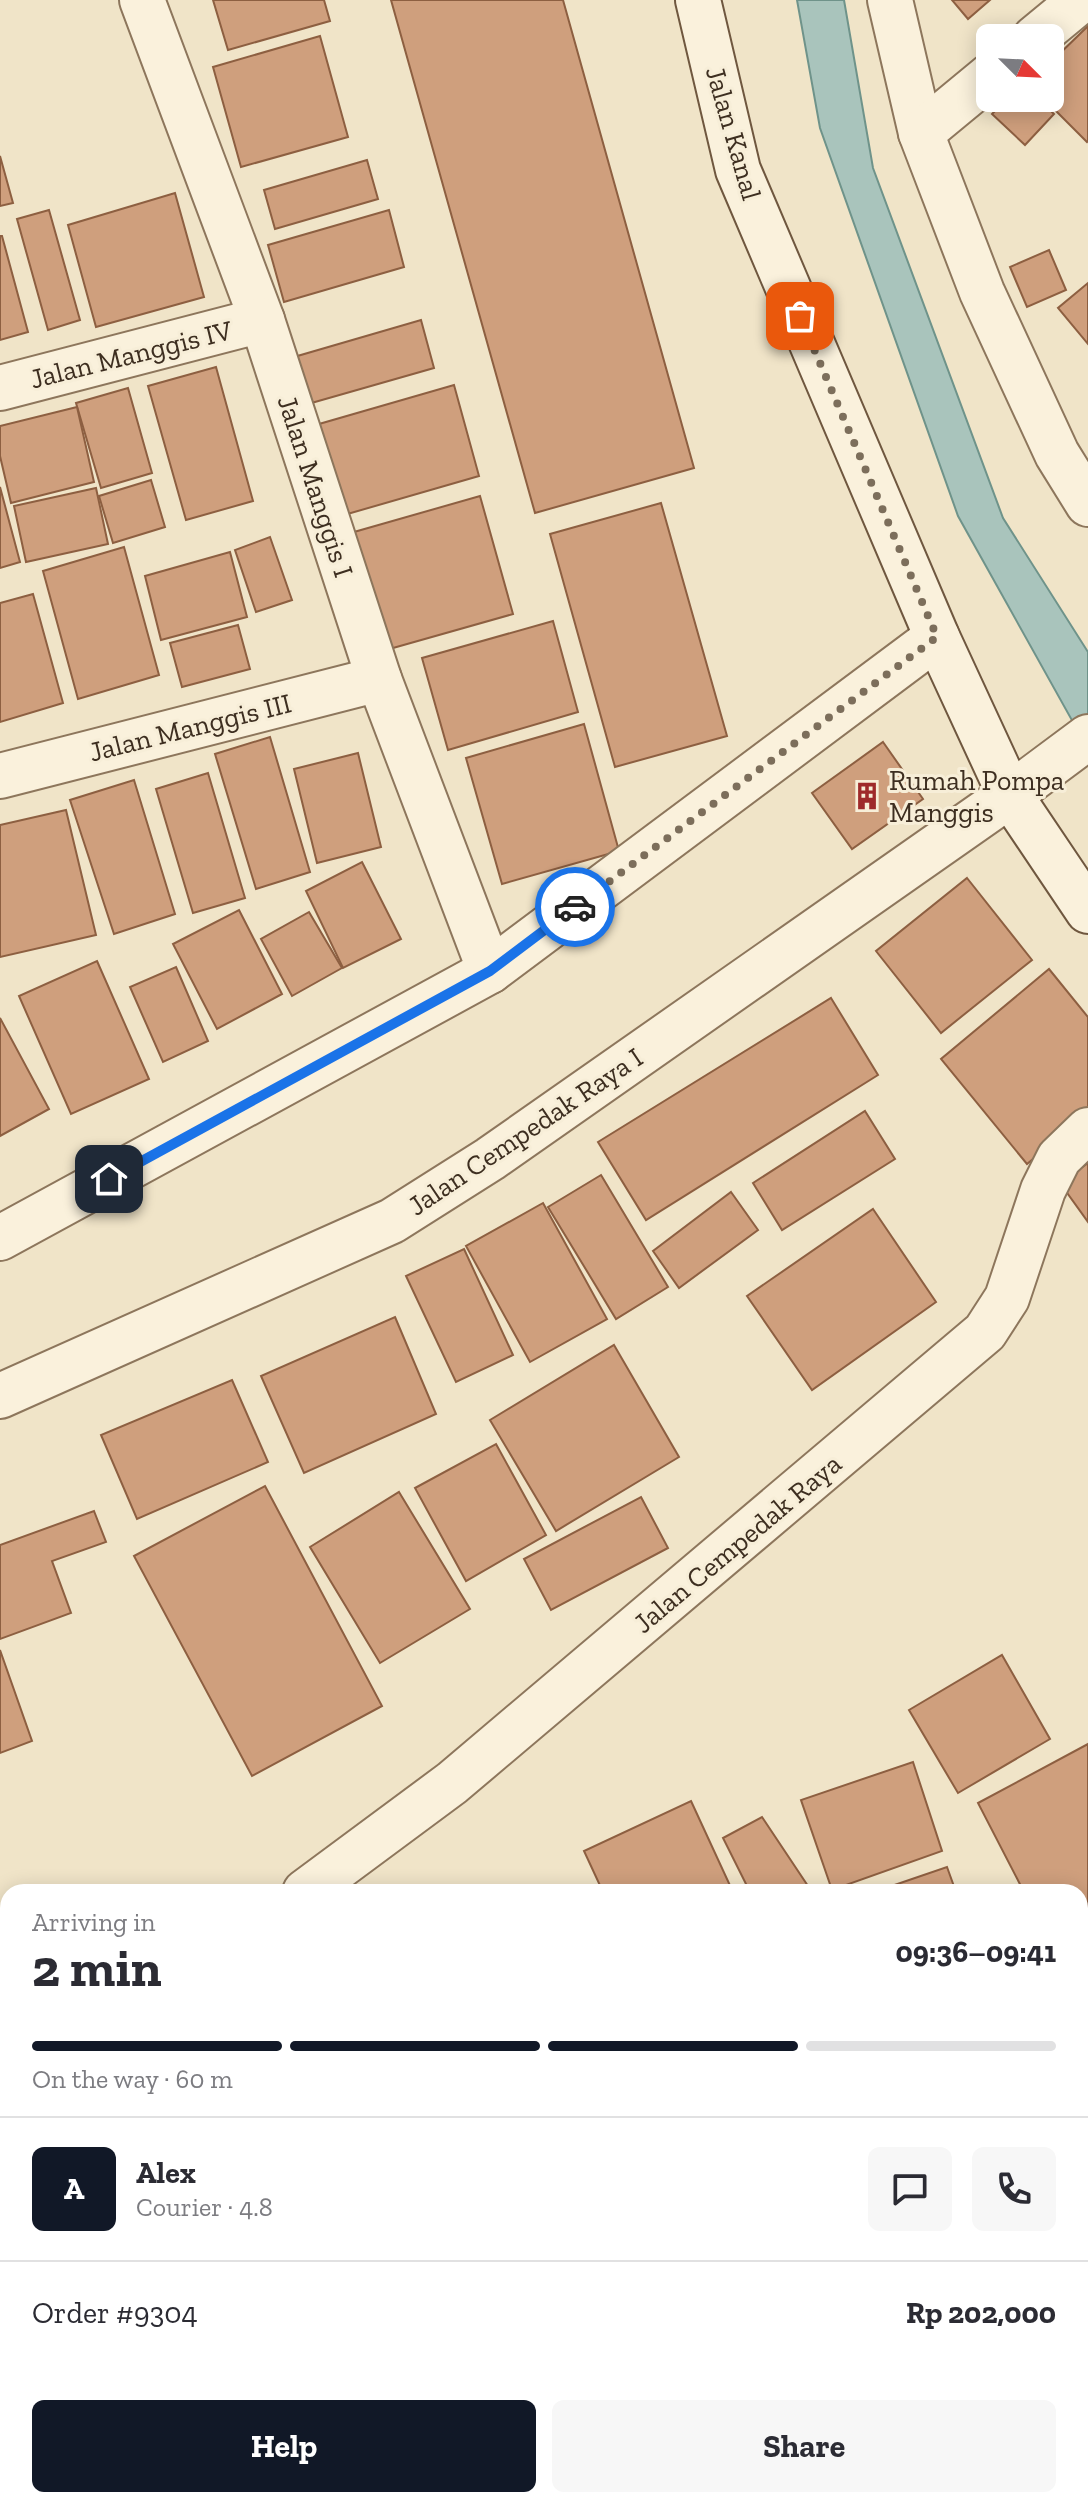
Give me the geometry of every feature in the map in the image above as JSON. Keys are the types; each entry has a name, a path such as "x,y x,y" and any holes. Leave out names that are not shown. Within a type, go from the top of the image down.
{"street":[{"name":"Jalan Manggis I","path":"142,0 262,320 379,679 490,971"},
{"name":"Jalan Kanal","path":"698,0 738,170 937,637 1010,795 1088,911"},
{"path":"890,0 921,133 982,292 1057,454 1088,504"},
{"path":"1052,24 1081,0"},
{"path":"921,133 976,88"},
{"name":"Jalan Manggis IV","path":"0,388 262,320"},
{"path":"0,1238 490,971 937,637"},
{"name":"Jalan Manggis III","path":"0,776 379,679"},
{"name":"Jalan Cempedak Raya I","path":"0,1396 392,1221 490,1159 1010,795 1073,747"},
{"name":"Jalan Cempedak Raya","path":"316,1884 452,1783 985,1332 1007,1298 1048,1180 1059,1158 1088,1130"}],"water":[{"path":"797,0 844,0 873,168 1003,518 1088,652 1088,749 958,516 820,128"}],"building":[{"path":"213,0 324,0 330,21 228,50"},
{"path":"391,0 563,0 694,468 535,513"},
{"path":"952,0 990,0 968,19"},
{"path":"1088,26 1087,142 1057,112 1064,112 1064,49"},
{"path":"320,36 348,137 241,167 213,67"},
{"path":"1052,112 1054,114 1025,145 992,114"},
{"path":"0,156 13,203 0,206"},
{"path":"367,160 378,199 275,229 264,190"},
{"path":"175,193 204,297 96,327 68,225"},
{"path":"49,210 80,320 48,330 17,219"},
{"path":"389,210 404,267 284,302 268,245"},
{"path":"0,236 28,332 0,340"},
{"path":"1049,250 1066,290 1027,307 1010,267"},
{"path":"1088,283 1088,344 1058,308"},
{"path":"421,320 434,368 308,404 294,357"},
{"path":"216,367 253,501 186,520 148,386"},
{"path":"454,385 479,476 344,515 319,424"},
{"path":"128,388 152,473 101,488 76,403"},
{"path":"77,407 94,482 11,503 0,456 0,426"},
{"path":"151,480 165,527 113,543 99,496"},
{"path":"0,487 20,562 0,568"},
{"path":"96,488 108,544 26,562 14,506"},
{"path":"480,496 513,614 386,650 354,532"},
{"path":"661,503 727,736 615,767 550,534"},
{"path":"270,537 292,600 256,612 235,550"},
{"path":"124,547 159,675 78,699 43,571"},
{"path":"230,552 247,617 161,640 145,576"},
{"path":"33,594 63,703 0,722 0,603"},
{"path":"553,621 578,712 448,750 422,658"},
{"path":"238,625 250,669 182,687 170,643"},
{"path":"584,724 619,851 502,884 466,758"},
{"path":"270,737 310,872 256,889 215,754"},
{"name":"Rumah Pompa Manggis","path":"883,742 923,799 852,849 812,793"},
{"path":"358,753 381,847 317,863 294,769"},
{"path":"208,773 245,898 193,913 156,789"},
{"path":"134,780 175,914 114,934 70,800"},
{"path":"66,810 96,935 0,957 0,825"},
{"path":"362,862 401,939 343,968 306,891"},
{"path":"967,878 1032,960 941,1033 876,951"},
{"path":"239,910 282,994 217,1029 173,944"},
{"path":"309,912 342,968 292,996 261,939"},
{"path":"97,961 149,1079 71,1114 19,996"},
{"path":"176,967 208,1041 163,1062 130,987"},
{"path":"1049,969 1088,1017 1088,1113 1027,1164 941,1059"},
{"path":"831,998 878,1075 646,1220 598,1142"},
{"path":"0,1018 49,1109 0,1136"},
{"path":"865,1111 895,1159 782,1230 753,1183"},
{"path":"1088,1163 1088,1222 1060,1183"},
{"path":"601,1175 668,1287 616,1319 548,1207"},
{"path":"731,1192 758,1230 679,1288 653,1251"},
{"path":"543,1203 607,1319 530,1362 466,1246"},
{"path":"873,1209 936,1302 812,1390 747,1296"},
{"path":"464,1249 513,1355 456,1382 406,1276"},
{"path":"395,1317 436,1414 304,1473 261,1376"},
{"path":"614,1345 679,1457 556,1531 490,1420"},
{"path":"232,1380 268,1462 137,1519 101,1435"},
{"path":"496,1444 546,1535 466,1581 415,1488"},
{"path":"265,1486 382,1706 252,1776 134,1556"},
{"path":"399,1492 470,1609 380,1663 310,1547"},
{"path":"641,1497 668,1548 551,1610 524,1559"},
{"path":"94,1511 106,1542 52,1561 71,1613 0,1639 0,1545"},
{"path":"0,1650 32,1741 0,1753"},
{"path":"1002,1655 1050,1739 958,1793 909,1710"},
{"path":"1088,1744 1088,1884 1020,1884 978,1803"},
{"path":"913,1762 942,1851 849,1884 830,1884 801,1800"},
{"path":"691,1801 729,1884 599,1884 584,1851"},
{"path":"762,1817 807,1884 746,1884 723,1838"},
{"path":"947,1867 953,1884 897,1884"}],"way so far":[{"path":"575,907 937,637 800,316"}],"place":[{"name":"Rumah Pompa Manggis","path":"867,796"}],"route":[{"path":"109,1179 490,971 575,907"}]}
